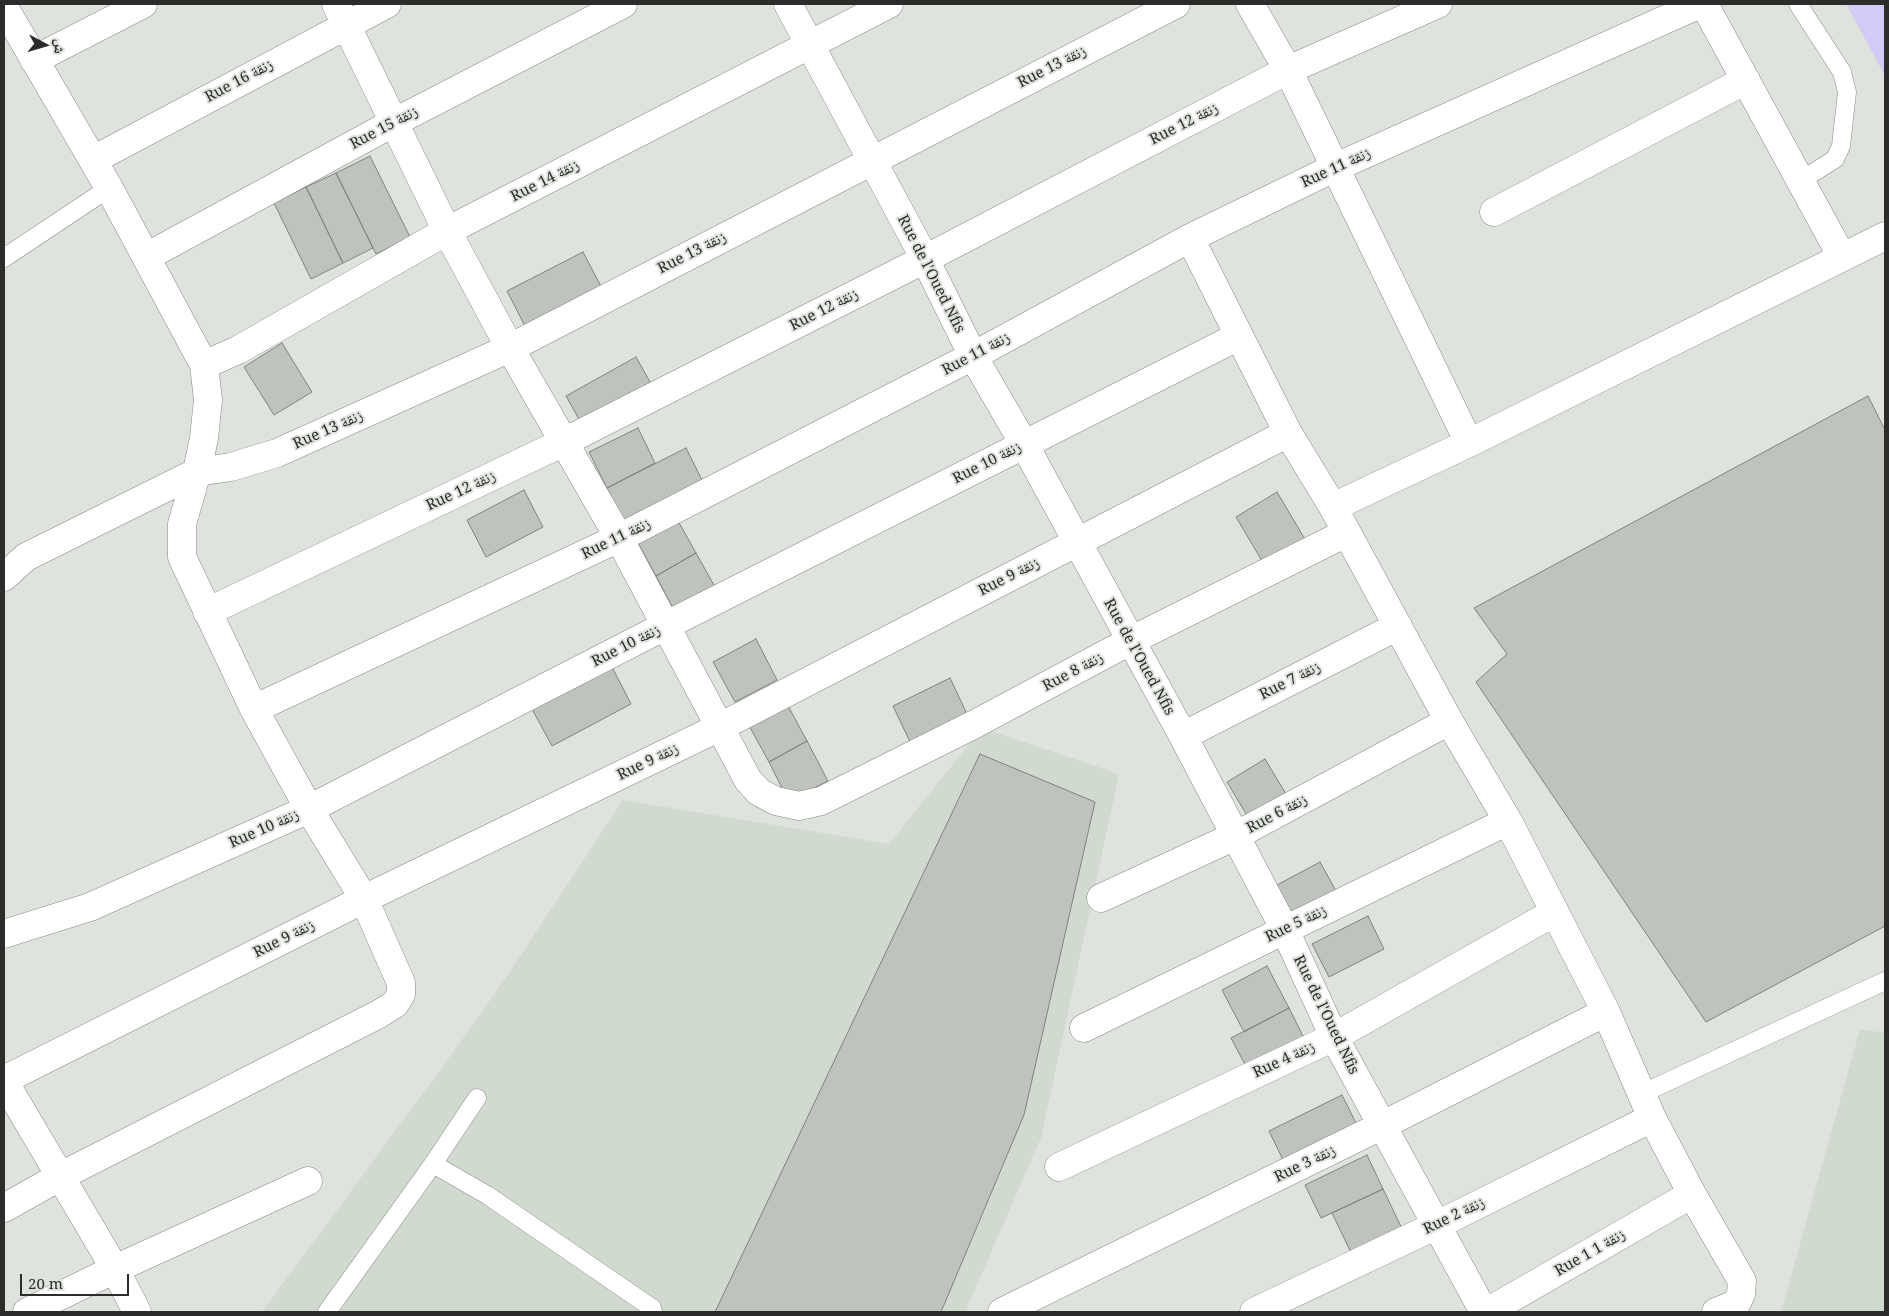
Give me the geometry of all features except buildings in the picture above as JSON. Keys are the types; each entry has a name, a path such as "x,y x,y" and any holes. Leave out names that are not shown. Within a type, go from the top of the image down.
{"street":[{"path":"34,60 143,4"},
{"name":"Rue 16 زنقة","path":"92,160 341,14 387,4"},
{"name":"Rue 15 زنقة","path":"146,257 393,122 623,4"},
{"name":"Rue de l'Oued Nfis","path":"788,4 924,259 973,356 1024,444 1183,736 1285,930 1334,1037 1486,1312"},
{"name":"Rue 14 زنقة","path":"204,365 238,350 448,231 889,4"},
{"name":"Rue 13 زنقة","path":"4,577 26,557 197,472 231,467 277,453 510,348 1176,4"},
{"path":"1250,4 1288,70 1469,443"},
{"name":"Rue 12 زنقة","path":"207,612 564,442 924,259 1288,70 1438,4"},
{"name":"Rue 11 زنقة","path":"254,709 619,538 973,356 1190,238 1334,168 1700,4"},
{"path":"1704,4 1842,258"},
{"path":"4,7 109,188 204,365 208,400 204,438 197,472 182,524 182,557 254,709 309,809 364,899 401,983 401,994 396,1004 61,1176 4,1208"},
{"path":"341,14 448,231 510,348 619,538 720,727"},
{"path":"1494,212 1746,80"},
{"path":"1333,508 1469,443 1885,236"},
{"path":"1190,238 1288,433 1333,508 1449,721 1508,821 1606,1012 1647,1106 1692,1194 1742,1282 1741,1294 1736,1304 1716,1312"},
{"name":"Rue 10 زنقة","path":"4,934 90,907 309,809 665,626 1239,336"},
{"name":"Rue 9 زنقة","path":"4,1080 364,899 720,727 1288,433"},
{"name":"Rue 8 زنقة","path":"720,727 748,780 760,792 776,801 799,806 821,801 976,724 1130,641 1346,533"},
{"name":"Rue 7 زنقة","path":"1183,736 1398,626"},
{"name":"Rue 6 زنقة","path":"1101,898 1235,836 1449,721"},
{"name":"Rue 5 زنقة","path":"1084,1028 1508,821"},
{"name":"Rue 4 زنقة","path":"1059,1167 1334,1037 1555,912"},
{"name":"Rue 3 زنقة","path":"1002,1312 1384,1126 1606,1012"},
{"path":"4,1080 116,1269 137,1312"},
{"name":"Rue 2 زنقة","path":"1254,1312 1437,1225 1647,1106"},
{"path":"27,1312 308,1181"},
{"name":"Rue 1 زنقة 1","path":"1486,1312 1692,1194"}],"lane":[{"path":"1798,4 1842,72 1847,92 1841,146 1835,159 1800,181"},
{"path":"4,258 109,188"},
{"path":"1647,1106 1885,981"},
{"path":"327,1312 433,1164 477,1098"},
{"path":"433,1164 487,1196 652,1308 653,1312"}],"shaded area":[{"path":"1846,4 1885,4 1885,76"},
{"path":"982,728 1119,774 1041,1138 965,1312 262,1312 505,979 623,800 889,844"},
{"path":"1860,1029 1885,1033 1885,1312 1781,1312"}]}
